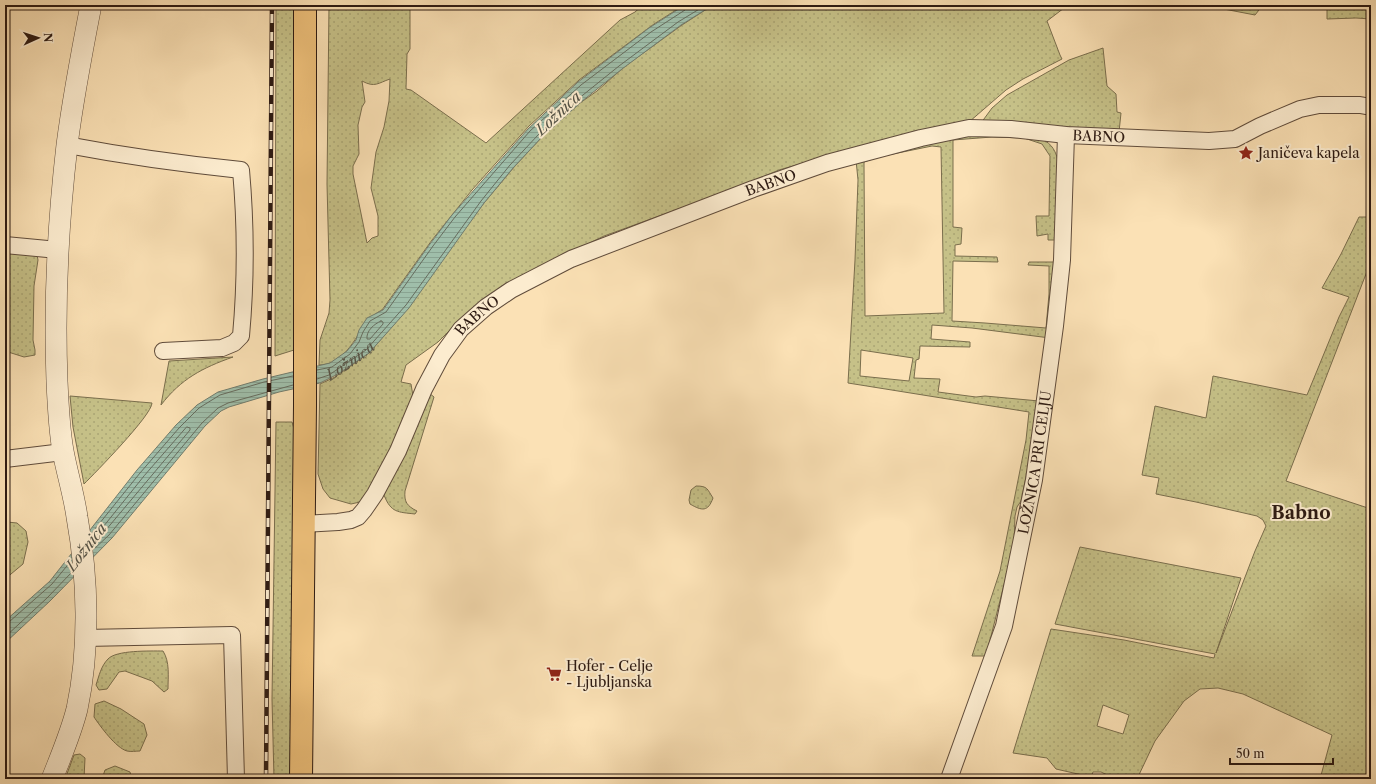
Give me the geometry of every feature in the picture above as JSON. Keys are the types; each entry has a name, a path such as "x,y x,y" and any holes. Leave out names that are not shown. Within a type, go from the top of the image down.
{"main road":[{"path":"301,779 305,406 305,5"}],"street":[{"path":"52,779 67,740 76,710 83,670 85,638 85,599 82,551 75,503 63,452 58,414 58,250 68,145 77,79 91,5"},
{"name":"BABNO","path":"304,524 351,520 361,514 375,494 398,451 424,389 442,355 461,329 486,307 511,290 565,262 754,189 813,168 921,138 969,128 1011,128 1066,135 1209,141 1235,139 1300,108 1319,105 1360,105 1371,107"},
{"name":"LOŽNICA PRI CELJU","path":"949,779 1004,626 1034,480 1055,326 1062,260 1066,135"},
{"path":"68,145 165,161 241,170 244,199 245,274 241,336 234,343 222,348 177,352 163,351"},
{"path":"5,244 58,250"},
{"path":"5,458 63,452"},
{"path":"85,638 232,635 236,779"}],"shaded area":[{"path":"276,5 296,5 294,350 275,356"},
{"path":"329,5 410,5 410,49 407,54 406,89 411,90 486,143 620,20 635,12 643,5 684,5 654,24 579,80 529,126 472,190 432,240 382,310 368,321 346,351 331,363 319,365 320,340 329,313 330,300 327,184","holes":["390,79 389,101 384,127 376,152 371,188 378,216 378,236 372,238 367,243 353,174 353,166 359,154 358,125 362,107 365,102 362,81 373,84"]},
{"path":"713,5 1068,5 1047,21 1062,59 1023,79 1006,90 969,122 872,143 779,170 728,191 604,236 528,273 461,319 438,342 406,365 401,382 411,384 413,396 393,444 367,495 360,502 351,504 330,498 323,489 318,474 320,384 335,377 369,353 409,307 484,203 542,137 624,67 682,25"},
{"path":"1203,5 1263,5 1255,15"},
{"path":"1327,5 1371,5 1371,19 1327,19"},
{"path":"1103,48 1107,86 1116,94 1117,112 1121,113 1119,132 981,123 992,108 1007,95 1069,60"},
{"path":"1008,134 1039,138 1046,141 1051,146 1058,161 1056,240 1048,240 1048,234 1037,236 1036,216 1049,216 1050,156 1042,144 1024,138 992,137 953,140 953,227 962,228 961,244 955,245 955,256 997,257 998,262 953,261 952,321 1046,328 1049,294 1049,266 1028,265 1029,262 1055,262 1050,338 972,328 932,325 931,339 970,342 970,347 920,346 919,359 916,360 914,378 940,379 938,392 976,397 985,396 1039,401 1021,501 1017,507 1015,516 1014,545 986,656 972,656 1000,571 1026,440 1029,412 848,383 858,180 856,160 965,135","holes":["932,146 941,147 944,313 865,316 864,162 878,157","861,350 913,358 909,381 860,376"]},
{"path":"1371,211 1371,261 1286,481 1371,509 1371,779 1320,779 1332,735 1243,694 1218,688 1200,689 1184,701 1155,741 1137,779 1116,779 1101,772 1093,772 1091,777 1056,769 1047,758 1013,753 1051,629 1124,640 1214,658 1215,654 1055,624 1080,547 1241,578 1216,653 1266,526 1263,520 1257,516 1156,494 1159,478 1142,475 1155,406 1206,418 1213,376 1307,395 1339,317 1349,297 1322,288 1359,217 1368,217","holes":["1103,705 1129,715 1123,734 1097,726"]},
{"path":"5,252 37,255 38,260 34,286 33,340 35,355 24,357 5,351"},
{"path":"233,357 211,365 184,381 161,405 169,361"},
{"path":"429,393 434,397 405,491 407,503 417,511 415,514 400,512 389,505 384,495"},
{"path":"70,396 152,403 150,409 133,431 84,484 73,427"},
{"path":"276,422 292,422 294,429 292,779 274,779 272,699"},
{"path":"696,486 705,487 713,498 707,508 701,509 690,504 689,500 691,490"},
{"path":"5,523 17,523 26,531 28,542 23,564 5,579"},
{"path":"163,651 168,664 168,689 164,692 152,681 125,671 119,672 107,689 99,690 96,685 100,671 108,659 112,656 134,652"},
{"path":"104,701 121,709 144,724 147,735 140,751 129,751 118,746 94,717 95,704"},
{"path":"80,754 85,758 84,779 65,779 74,755"},
{"path":"115,766 130,772 132,779 102,779 105,770"}],"water":[{"name":"Ložnica","path":"685,5 713,5 681,25 622,69 581,102 541,138 513,168 484,203 409,308 369,353 338,374 320,383 279,392 229,407 221,411 205,426 112,538 50,601 5,643 5,621 50,581 137,470 176,425 197,405 218,392 263,379 330,363 347,351 356,340 359,330 367,318 383,310 452,215 528,129 578,82 649,28"}],"railway":[{"path":"266,779 272,5"}],"place":[{"name":"Janičeva kapela","path":"1246,153"},
{"name":"Hofer - Celje - Ljubljanska","path":"554,674"}],"district":[{"name":"Babno","path":"1301,513"}]}
